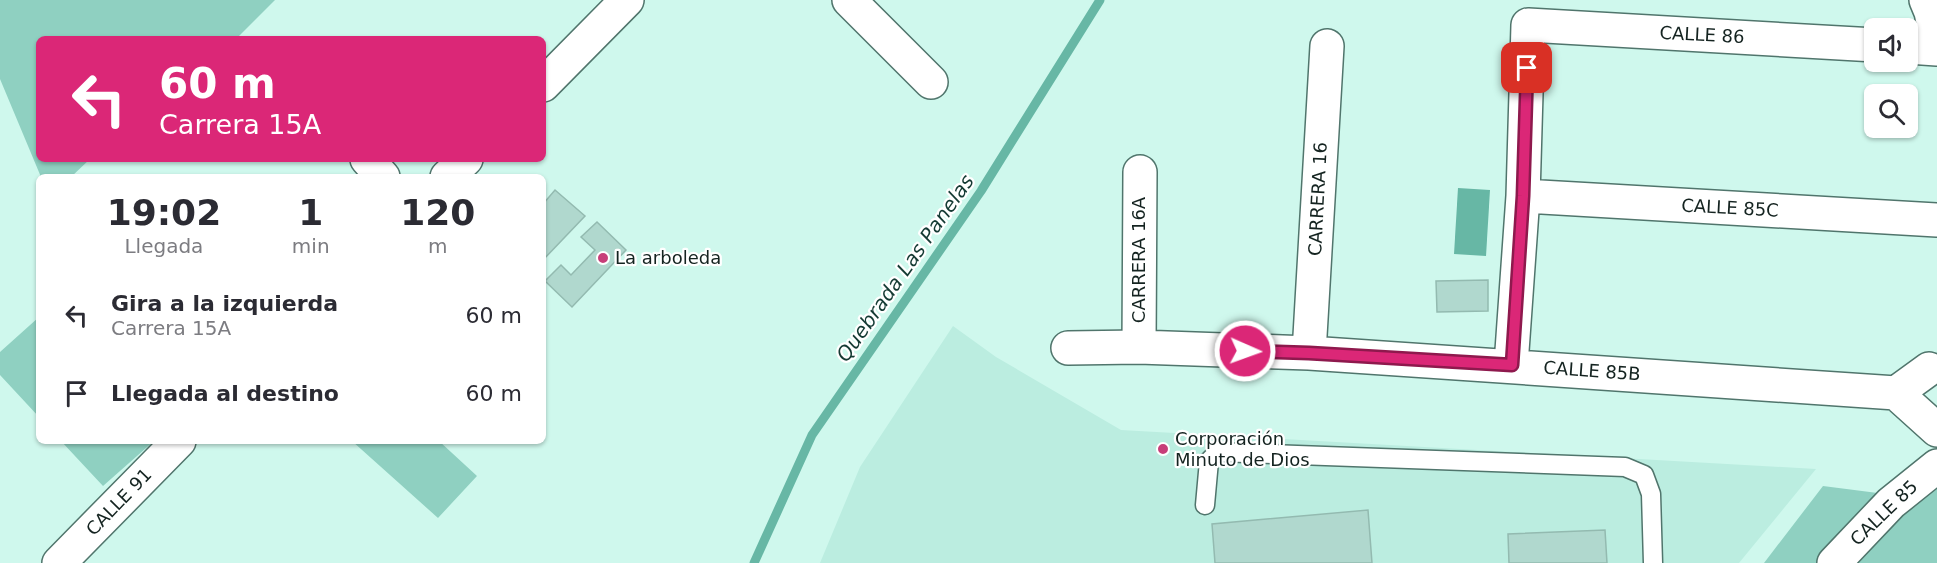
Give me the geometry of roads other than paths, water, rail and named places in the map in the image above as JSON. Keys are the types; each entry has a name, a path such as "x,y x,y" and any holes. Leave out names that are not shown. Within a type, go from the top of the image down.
{"street":[{"path":"546,82 627,0"},
{"path":"849,0 931,82"},
{"path":"1926,0 1937,41"},
{"name":"CALLE 86","path":"1523,196 1528,25 1864,44"},
{"name":"CARRERA 16","path":"1309,353 1327,46"},
{"path":"1918,48 1937,49"},
{"path":"370,162 380,174"},
{"path":"450,174 463,162"},
{"name":"CARRERA 16A","path":"1139,347 1140,172"},
{"path":"1512,365 1523,196"},
{"name":"CALLE 85C","path":"1523,196 1937,220"},
{"name":"CALLE 85B","path":"1068,348 1139,347 1309,353 1512,365 1896,393"},
{"path":"1934,363 1896,393 1937,430"},
{"name":"CALLE 91","path":"59,563 176,444"},
{"name":"CALLE 85","path":"1834,563 1899,497 1937,466"}],"lane":[{"path":"1205,505 1209,461 1218,452 1625,467 1644,475 1651,494 1653,563"}],"waterway":[{"name":"Quebrada Las Panelas","path":"754,563 812,435 981,191 1100,0"}],"place":[{"name":"La arboleda","path":"603,258"},
{"name":"Corporación Minuto de Dios","path":"1163,449"}]}
